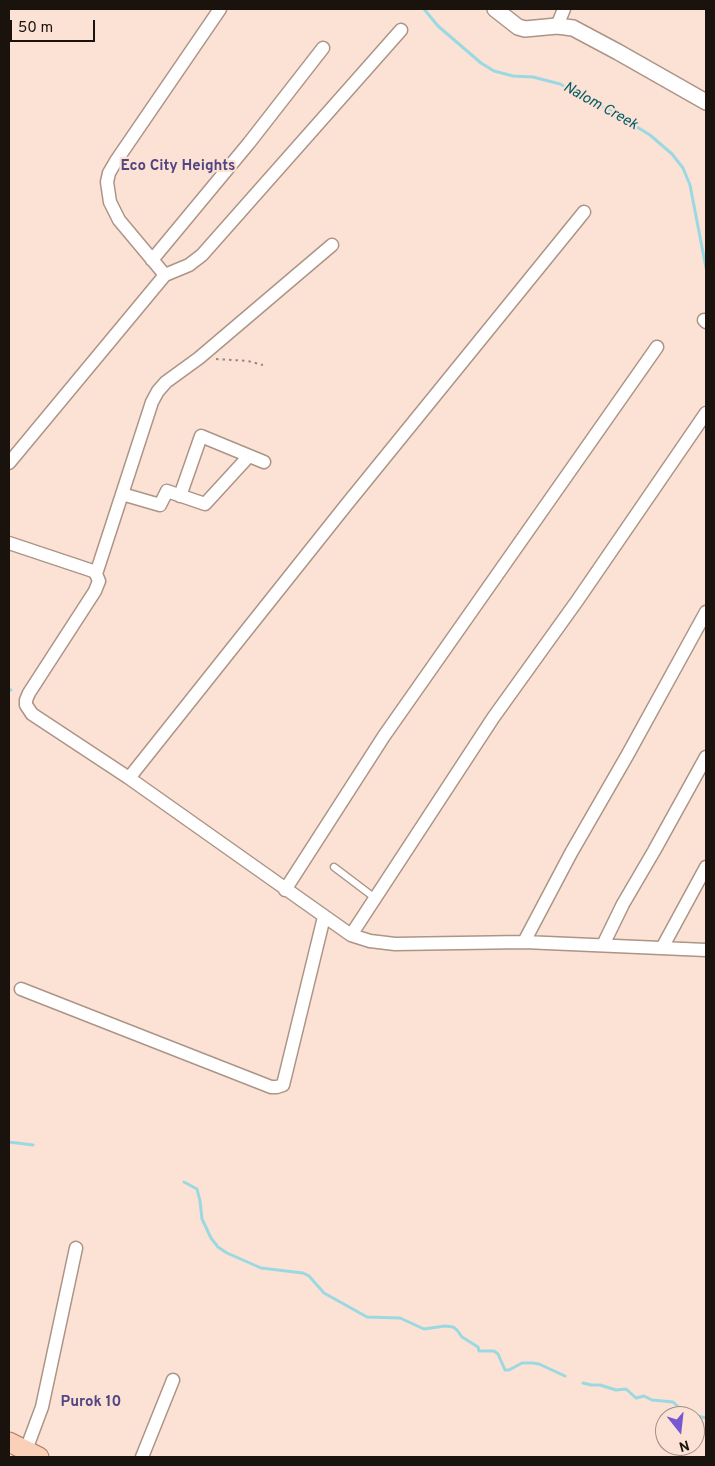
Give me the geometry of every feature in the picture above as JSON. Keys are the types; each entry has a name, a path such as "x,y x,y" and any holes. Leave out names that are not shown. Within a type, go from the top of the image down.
{"main road":[{"path":"9,1442 32,1454"}],"street":[{"path":"165,275 128,233 113,210 107,182 110,173 220,9"},
{"path":"495,9 518,27 525,30 566,26 580,32 706,102"},
{"path":"557,26 564,9"},
{"path":"9,463 165,275 189,265 202,255 401,30"},
{"path":"152,260 249,143 323,48"},
{"path":"129,778 347,504 584,212"},
{"path":"332,245 199,358 166,382 156,395 152,402 96,574 98,581 95,591 29,693 26,705 32,714 129,778 351,935 370,941 395,944 524,942 706,950"},
{"path":"285,890 384,736 657,347"},
{"path":"351,935 492,718 577,601 706,413"},
{"path":"180,496 201,436 264,462"},
{"path":"122,494 160,505 167,491 205,504 249,456"},
{"path":"9,543 96,574"},
{"path":"524,942 571,853 706,612"},
{"path":"603,945 623,904 706,757"},
{"path":"662,948 706,867"},
{"path":"21,989 271,1087 277,1087 283,1085 324,917"},
{"path":"32,1454 76,1248"},
{"path":"142,1457 172,1380"}],"lane":[{"path":"334,867 375,898"}],"path":[{"path":"199,358 248,361 263,365"}],"waterway":[{"name":"Nalom Creek","path":"424,9 438,26 481,63 494,71 513,76 533,77 560,84 611,111 650,135 672,154 683,168 690,185 706,268"},
{"path":"9,1142 33,1145"},
{"path":"184,1182 197,1189 202,1219 211,1238 218,1247 227,1253 261,1268 303,1273 309,1276 324,1293 367,1317 400,1318 424,1329 445,1326 453,1327 462,1337 478,1347 479,1351 494,1351 498,1354 505,1370 509,1370 522,1363 533,1363 565,1376"},
{"path":"583,1383 600,1385 616,1390 626,1389 636,1398 644,1396 652,1400 673,1402 685,1413 706,1418"}],"district":[{"name":"Eco City Heights","path":"178,167"},
{"name":"Purok 10","path":"91,1403"}]}
